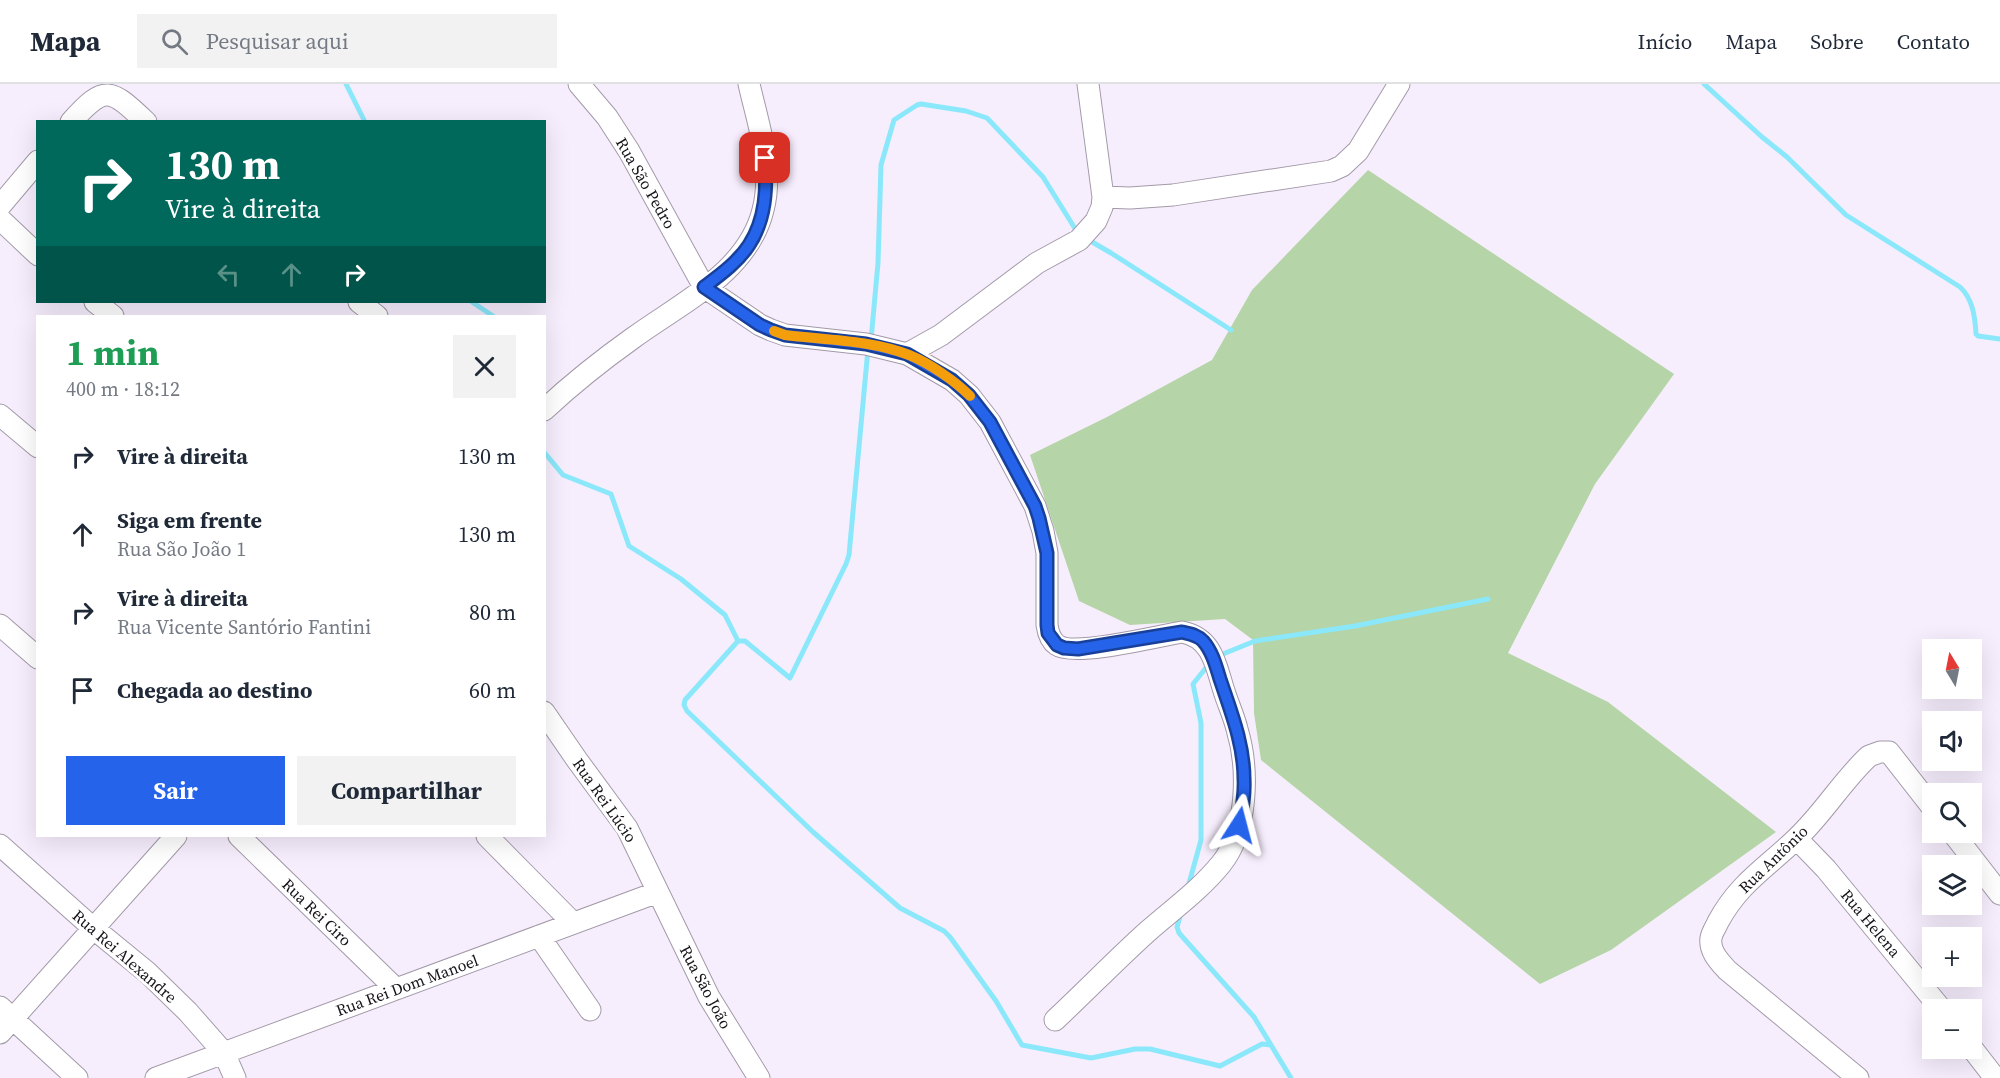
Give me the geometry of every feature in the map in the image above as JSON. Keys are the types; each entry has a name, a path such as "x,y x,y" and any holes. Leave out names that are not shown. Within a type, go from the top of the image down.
{"street":[{"name":"Rua São Pedro","path":"579,84 607,117 629,151 704,287"},
{"path":"546,408 598,364 704,287 732,264 749,245 764,208 766,182 765,158 749,84"},
{"path":"907,354 941,335 1037,263 1079,240 1096,221 1102,207 1103,197 1088,84"},
{"path":"1103,197 1173,195 1331,171 1342,166 1358,151 1399,84"},
{"path":"73,120 103,89 124,101 144,120"},
{"path":"0,206 36,163"},
{"path":"0,219 36,253"},
{"path":"704,287 760,325 785,335 866,344 907,354 952,380 969,395 990,422 1031,498 1043,531 1047,553 1047,625 1053,640 1064,648 1078,649 1182,632 1202,639 1210,651 1238,729 1244,778 1243,806 1231,851 1208,879 1146,933 1055,1020"},
{"path":"96,303 112,315"},
{"path":"360,303 375,315"},
{"path":"0,415 36,445"},
{"path":"0,625 36,656"},
{"name":"Rua Rei Lúcio","path":"546,715 627,828 658,892"},
{"name":"Rua Antônio","path":"1858,1078 1727,970 1717,958 1710,941 1725,909 1740,888 1797,839 1869,756 1880,752 1892,755 1922,794"},
{"path":"77,1078 4,1020 93,928 175,837"},
{"name":"Rua Rei Ciro","path":"240,837 396,989"},
{"path":"488,837 573,923"},
{"name":"Rua Helena","path":"1797,839 1826,869 1933,999"},
{"path":"1961,843 2000,894"},
{"name":"Rua Rei Alexandre","path":"0,845 93,928 148,973 188,1012 224,1053 235,1078"},
{"name":"Rua Rei Dom Manoel","path":"156,1078 658,892"},
{"name":"Rua São João","path":"658,892 710,997 753,1076"},
{"path":"539,936 590,1010"},
{"path":"1980,1059 1995,1078"}],"green space":[{"path":"1368,170 1674,374 1595,484 1508,653 1608,702 1776,832 1611,950 1540,984 1261,760 1254,713 1253,640 1225,619 1130,625 1079,601 1030,455 1107,417 1212,360 1252,290"}],"waterway":[{"path":"346,84 364,120"},
{"path":"1704,84 1787,157 1846,215 1960,287 1971,303 1976,334 2000,339"},
{"path":"871,340 878,263 881,165 894,120 917,105 966,111 987,118 1043,177 1079,235"},
{"path":"1087,239 1231,330"},
{"path":"474,303 492,315"},
{"path":"738,641 745,641 790,678 846,564 849,555 868,349"},
{"path":"546,454 563,475 611,494 629,546 681,579 725,615 738,641"},
{"path":"1218,656 1255,641 1355,626 1488,599"},
{"path":"738,641 685,700 684,705 687,711 813,832 900,908 944,931 996,1001 1022,1045 1091,1058 1135,1049 1150,1049 1220,1066 1262,1044 1271,1045"},
{"path":"1188,887 1201,840 1201,723 1193,684 1209,664"},
{"path":"1181,913 1177,927 1179,933 1254,1017 1291,1078"}],"slow traffic":[{"path":"774,331 806,338 866,344 907,354 952,380 970,396"}],"route":[{"path":"765,158 764,208 749,245 732,264 704,287 760,325 785,335 866,344 907,354 952,380 969,395 990,422 1035,506 1047,553 1048,633 1057,645 1064,648 1095,648 1182,632 1202,639 1210,651 1238,729 1242,749 1243,806 1239,825"}]}
